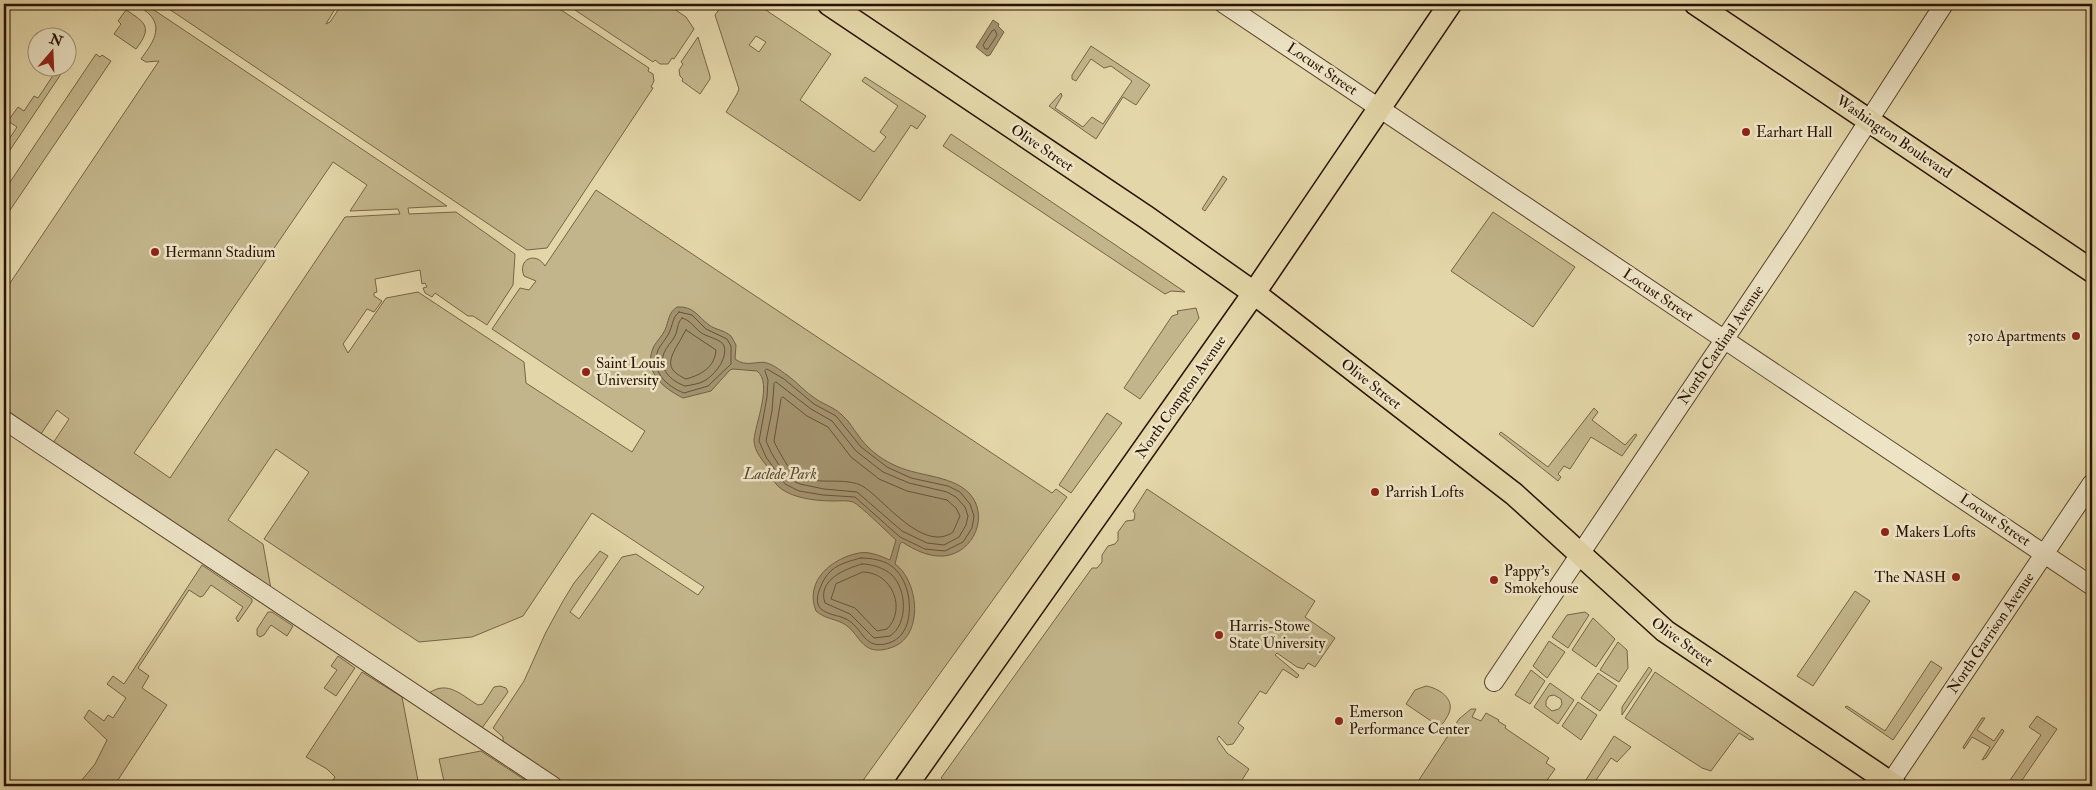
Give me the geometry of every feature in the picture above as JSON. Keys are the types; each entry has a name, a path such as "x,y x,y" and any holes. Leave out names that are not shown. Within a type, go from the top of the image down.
{"main road":[{"name":"Olive Street","path":"829,4 1146,217 1254,293 1514,494 1665,631 1892,784"},
{"name":"North Compton Avenue","path":"906,786 1254,293 1450,4"},
{"name":"Washington Boulevard","path":"1696,4 2092,271"}],"street":[{"name":"Locust Street","path":"1224,4 2092,586"},
{"name":"North Cardinal Avenue","path":"1494,682 1725,340 1870,121 1944,4"},
{"path":"4,420 553,786"},
{"name":"North Garrison Avenue","path":"1892,784 2092,483"}],"green space":[{"path":"82,4 110,4 96,10"},
{"name":"Laclede Park","path":"136,4 145,4 447,206 408,208 409,214 456,212 515,254 513,285 487,325 473,316 468,316 435,293 432,297 425,293 423,288 427,287 425,283 422,284 420,270 375,279 377,292 374,293 374,296 382,301 374,312 367,309 343,344 348,353 386,298 418,292 524,362 526,383 632,452 645,431 492,329 520,288 529,290 536,281 524,276 523,265 525,261 533,258 537,259 545,266 596,190 1052,493 1056,489 1067,497 859,786 569,786 503,743 503,737 493,728 524,681 546,632 563,601 574,583 600,551 608,556 570,612 579,619 622,557 636,554 698,595 704,587 592,513 523,616 472,637 419,642 264,539 309,472 276,449 228,520 263,544 271,589 53,443 69,419 57,410 41,434 4,408 4,292 159,61 146,62 141,59 154,38 156,27 151,16","holes":["333,162 367,185 350,211 398,209 400,214 345,217 170,478 134,453"]},
{"path":"172,4 338,4 326,24 330,22 342,4 552,4 649,68 648,71 653,74 654,81 651,87 653,88 547,248 527,250 169,9"},
{"path":"566,4 667,4 686,17 694,29 674,59 672,58 668,64 660,64 655,60 653,62"},
{"path":"723,4 757,4 831,54 800,100 874,152 886,137 880,132 898,106 862,81 865,77 926,116 917,129 911,125 860,201 726,112 739,89 715,15","holes":["756,36 766,42 759,52 749,45"]},
{"path":"126,10 145,26 144,36 136,49 114,34 121,24 118,21"},
{"path":"698,37 710,76 700,94 682,81 679,70 683,64 681,62"},
{"path":"1091,46 1150,85 1136,105 1123,97 1096,139 1049,106 1061,93 1062,96 1055,108 1083,127 1092,117 1103,124 1132,81 1111,66 1104,68 1091,59 1076,81 1072,79 1072,75"},
{"path":"96,54 100,57 102,55 111,61 4,219 4,191"},
{"path":"51,78 58,78 4,159 4,147 17,127 8,121 18,107 24,111 34,96 38,98"},
{"path":"951,134 1185,292 1171,291 1165,294 943,146"},
{"path":"1223,176 1227,179 1205,211 1202,209"},
{"path":"1493,212 1575,267 1533,327 1451,271"},
{"path":"1196,308 1199,318 1140,399 1124,388 1172,316 1178,314 1177,311"},
{"path":"1594,408 1598,412 1592,420 1625,445 1635,434 1637,435 1622,456 1591,437 1570,469 1564,466 1558,474 1561,477 1558,481 1499,434 1501,432 1548,467"},
{"path":"1107,413 1122,423 1071,493 1059,485"},
{"path":"1147,489 1315,601 1305,617 1335,638 1315,667 1308,663 1304,669 1297,667 1277,653 1275,655 1299,675 1297,678 1283,669 1266,694 1260,691 1238,723 1244,728 1233,744 1227,745 1219,736 1217,739 1227,753 1249,769 1242,780 1245,783 1243,786 950,786 941,778 1092,568 1097,568 1102,562 1102,555 1108,546 1115,544 1118,540 1118,532 1126,521 1134,520 1135,514 1133,511"},
{"path":"202,565 252,599 252,602 238,622 236,618 243,607 211,585 203,596 200,597 189,590 138,668 149,676 142,688 167,705 114,786 77,786 95,764 107,740 84,718 89,710 104,721 108,715 113,718 126,698 107,684 113,676 124,684"},
{"path":"1855,591 1870,601 1813,686 1797,676"},
{"path":"268,612 272,612 293,626 287,636 271,625 264,635 260,637 257,635 257,629"},
{"path":"1585,612 1589,615 1568,648 1552,637 1567,615"},
{"path":"1593,618 1615,639 1596,667 1572,650"},
{"path":"1549,641 1565,652 1547,678 1533,666"},
{"path":"1618,642 1627,650 1628,668 1619,682 1600,670"},
{"path":"338,656 355,668 336,696 324,688 337,670 331,666"},
{"path":"1931,661 1942,668 1893,740 1845,707 1847,706 1885,731"},
{"path":"1649,667 1652,670 1622,715 1622,707"},
{"path":"1531,670 1545,681 1530,704 1515,695"},
{"path":"362,672 402,697 419,786 329,786 335,777 327,769 306,757"},
{"path":"1655,672 1754,739 1750,740 1739,733 1711,771 1702,768 1625,718"},
{"path":"1598,673 1617,686 1600,711 1581,698"},
{"path":"1550,683 1574,700 1558,724 1534,707","holes":["1554,695 1561,699 1562,704 1559,709 1552,711 1546,706 1549,696"]},
{"path":"1426,686 1440,691 1448,698 1450,703 1449,713 1440,727 1406,704 1415,690"},
{"path":"494,687 506,688 508,692 482,728 429,693 436,689 448,688 460,693 478,705 483,704"},
{"path":"1578,702 1597,715 1581,740 1562,726"},
{"path":"1471,709 1476,709 1472,717 1481,721 1486,713 1499,720 1506,726 1505,728 1549,758 1546,763 1555,769 1543,786 1415,786 1459,719"},
{"path":"2037,716 2057,729 2018,786 2006,786 2041,735 2029,727"},
{"path":"1982,718 1985,718 1977,730 1994,741 2002,729 2004,731 1986,758 1982,760 1990,747 1972,737 1964,749 1963,747"},
{"path":"1614,736 1631,747 1617,762 1611,758 1592,786 1582,786"},
{"path":"481,751 528,782 525,786 445,786 439,759"}],"water":[{"path":"993,20 999,24 998,26 1004,32 990,55 987,56 976,47"},
{"path":"677,307 687,308 695,312 709,325 731,336 736,345 735,359 739,362 764,362 772,365 819,401 838,411 865,444 882,459 901,468 952,482 969,493 975,502 978,522 976,532 964,548 944,556 927,554 902,542 900,544 895,564 903,572 909,583 915,609 909,633 901,642 890,648 871,649 864,645 846,625 823,616 816,611 813,600 814,590 817,581 830,566 839,560 859,553 875,554 890,560 896,540 868,513 853,502 818,500 793,495 779,487 773,480 770,470 757,453 754,444 763,394 762,377 757,371 730,370 711,391 683,398 668,389 656,378 651,363 651,355 654,346 665,330 670,315"}],"place":[{"name":"Earhart Hall","path":"1746,132"},
{"name":"Hermann Stadium","path":"155,252"},
{"name":"3010 Apartments","path":"2076,336"},
{"name":"Saint Louis University","path":"586,372"},
{"name":"Parrish Lofts","path":"1375,492"},
{"name":"Makers Lofts","path":"1885,532"},
{"name":"The NASH","path":"1956,577"},
{"name":"Pappy's Smokehouse","path":"1494,580"},
{"name":"Harris-Stowe State University","path":"1219,635"},
{"name":"Emerson Performance Center","path":"1339,721"}]}
